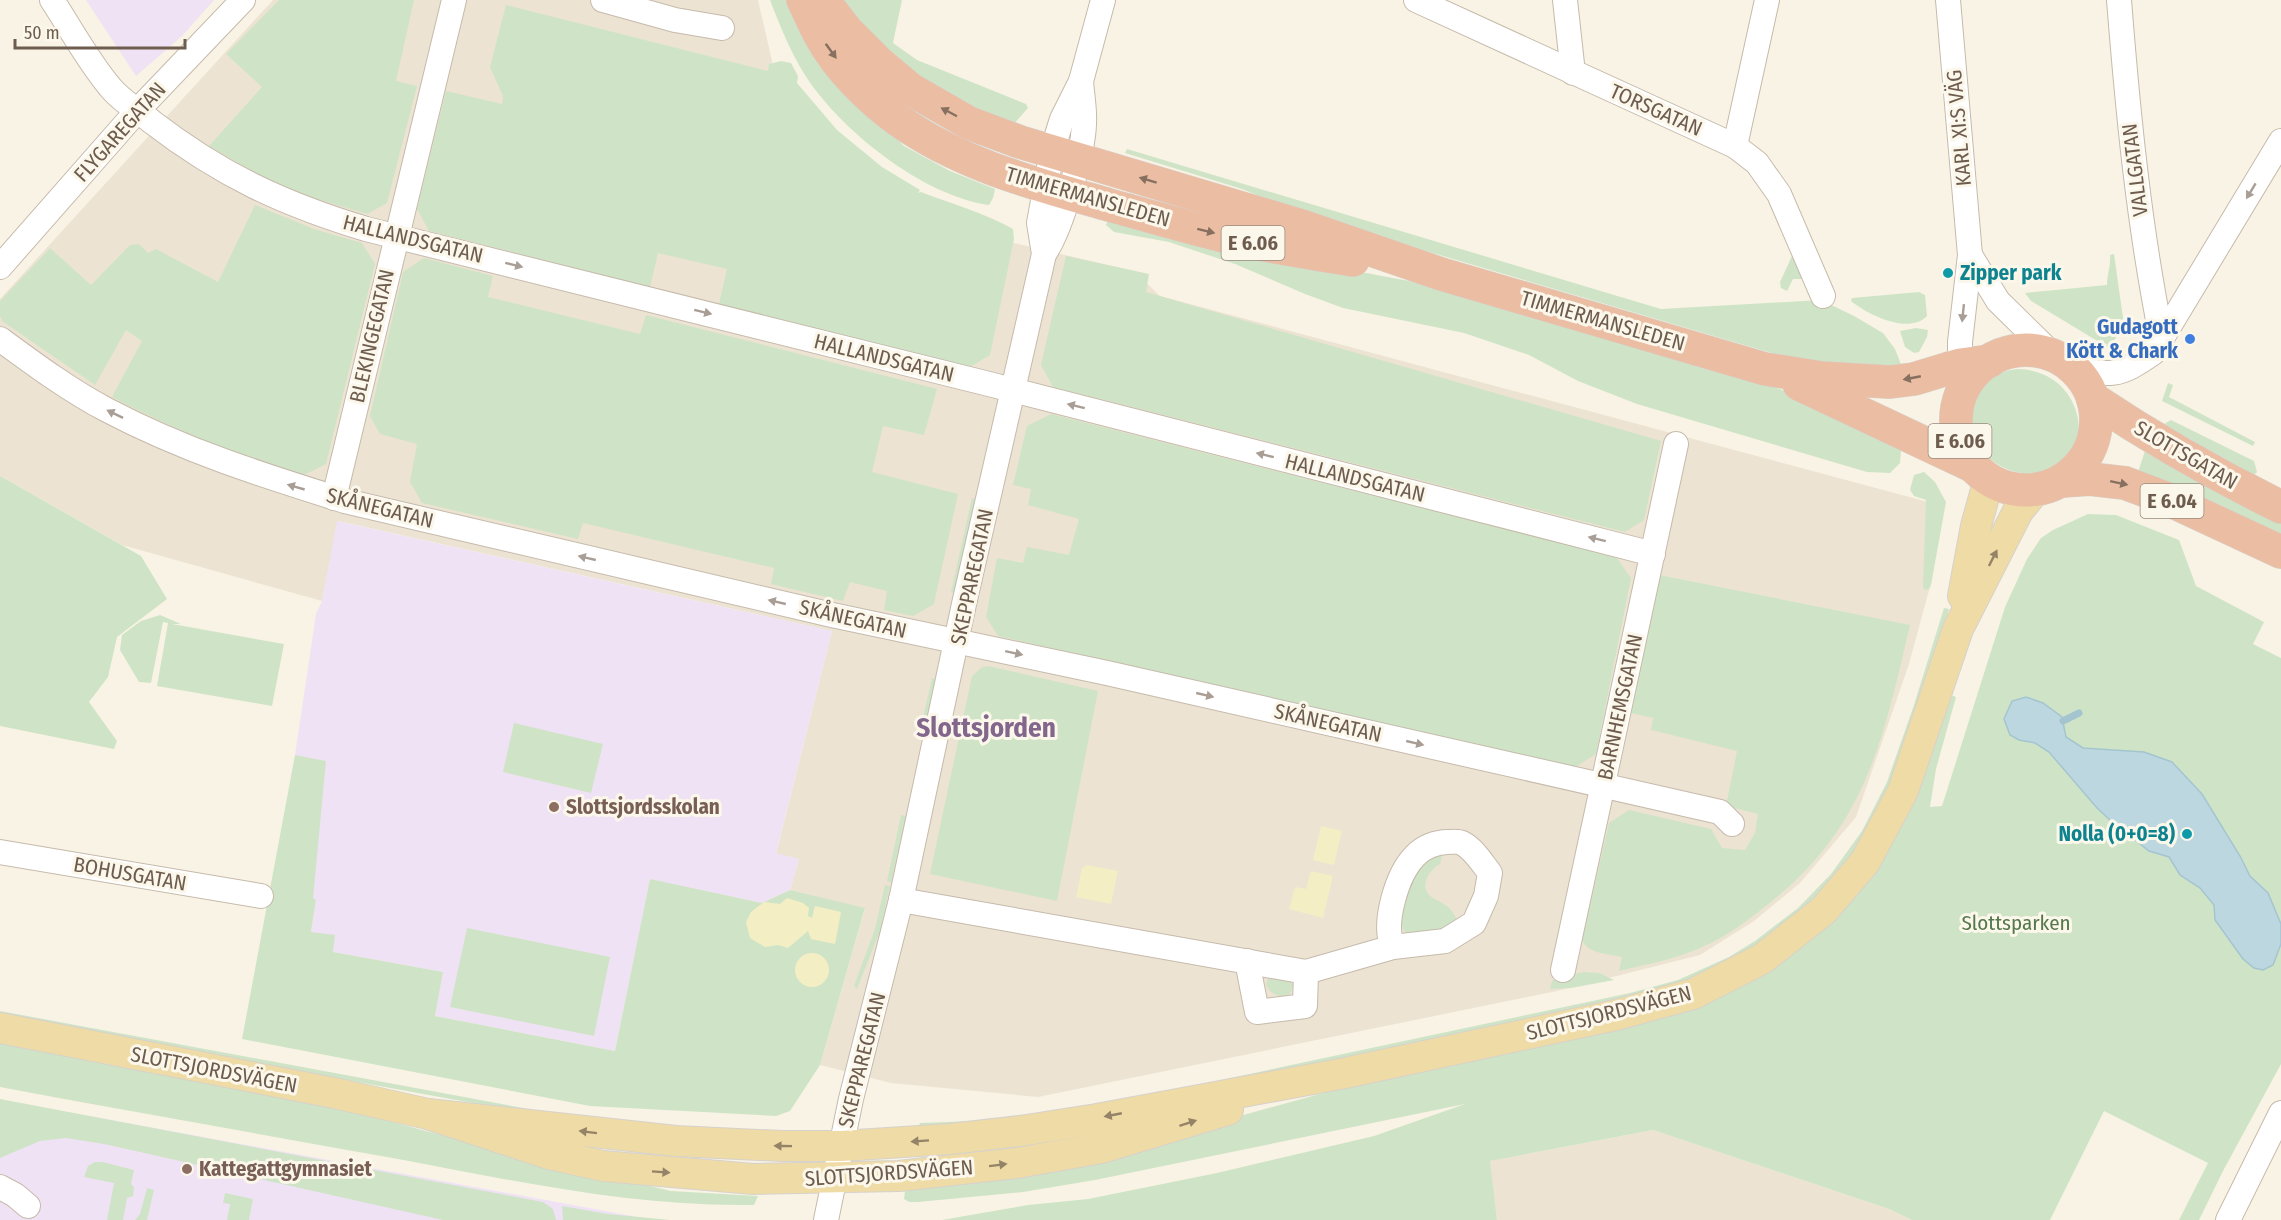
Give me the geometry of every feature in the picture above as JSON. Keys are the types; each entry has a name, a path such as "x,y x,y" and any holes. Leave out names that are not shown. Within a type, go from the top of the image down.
{"highway":[{"name":"TIMMERMANSLEDEN","path":"803,0 822,39 843,67 869,95 896,119 953,153 992,169 1056,190 1247,242 1441,274"},
{"name":"TIMMERMANSLEDEN","path":"823,0 847,31 879,63 910,89 969,123 1002,137 1305,227 1441,274 1765,369 1822,378 1890,382 1971,371"},
{"name":"E 6.06","path":"2048,485 2012,488 1976,466 1959,437 1956,421 1958,404 1971,371 2005,354 2022,351 2039,352 2063,362"},
{"path":"2048,485 2079,466 2091,446 2096,423 2093,399 2082,378 2063,362"},
{"name":"TIMMERMANSLEDEN","path":"1765,369 1828,397 1900,414 1930,429 1976,466"},
{"name":"SLOTTSGATAN","path":"2093,399 2154,439 2281,507"},
{"name":"SLOTTSGATAN","path":"2048,485 2098,480 2125,483 2185,507 2281,552"}],"main road":[{"name":"SLOTTSJORDSVÄGEN","path":"1958,629 1976,526 1976,466"},
{"name":"SLOTTSJORDSVÄGEN","path":"428,1114 676,1141 841,1146 950,1139 1020,1131 1346,1073 1616,1015 1693,994 1762,959 1824,911 1865,862 1903,791 1958,629 2013,519 2048,485"},
{"name":"SLOTTSJORDSVÄGEN","path":"0,1028 334,1093 428,1114 549,1155 603,1166 753,1179 899,1176 1017,1163 1102,1148 1346,1073"}],"street":[{"name":"HALLANDSGATAN","path":"52,0 111,89 137,111 191,152 244,183 318,214 396,236 1014,390 1653,554"},
{"name":"FLYGAREGATAN","path":"0,267 137,111 243,0"},
{"name":"BLEKINGEGATAN","path":"334,498 454,0"},
{"path":"603,0 675,20 722,28"},
{"name":"SKEPPAREGATAN","path":"826,1220 841,1146 901,900 1044,254 1059,228 1056,190 1065,155 1084,125 1081,81 1103,0"},
{"name":"TORSGATAN","path":"1416,0 1735,146 1757,164 1779,194 1823,296"},
{"path":"1565,0 1573,73"},
{"path":"1735,146 1767,0"},
{"name":"KARL XI:S VÄG","path":"1948,0 1970,255 1963,312 1971,371"},
{"name":"VALLGATAN","path":"2119,0 2135,176 2151,284 2162,339"},
{"path":"2063,362 2096,373 2116,373 2131,368 2153,353 2281,141"},
{"name":"KARL XI:S VÄG","path":"1970,255 1998,301 2063,362"},
{"name":"SKÅNEGATAN","path":"0,339 29,361 104,409 163,438 271,479 334,498 832,615 1118,675 1720,812 1732,824"},
{"name":"BARNHEMSGATAN","path":"1563,970 1676,444"},
{"path":"901,900 1305,972 1393,947 1445,941 1474,923 1486,896 1490,873 1473,852 1460,841 1437,842 1416,855 1400,877 1392,908 1389,938 1393,947"},
{"name":"BOHUSGATAN","path":"0,852 261,896"},
{"path":"1247,961 1257,1012 1305,1006 1305,972"},
{"path":"2228,1220 2281,1113"},
{"path":"0,1187 15,1195 28,1206"}],"shaded area":[{"path":"86,0 214,0 182,36 136,76"},
{"path":"273,0 758,0 772,61 757,177 798,193 1134,271 1160,296 1943,506 1931,583 1909,664 1856,817 1800,883 1754,921 1700,955 1557,991 1038,1097 891,1083 820,1065 865,909 790,890 799,859 776,854 832,631 338,521 322,601 122,545 0,476 0,299"},
{"name":"Slottsjordsskolan","path":"337,521 832,631 776,853 799,859 790,890 762,903 650,880 615,1051 435,1016 443,972 332,952 311,932 316,900 313,898 295,755 316,614 322,601"},
{"name":"Kattegattgymnasiet","path":"0,1112 95,1117 654,1220 0,1220"},
{"path":"1653,1130 1889,1209 1912,1220 1497,1220 1489,1161"}],"green space":[{"path":"279,0 414,0 396,81 417,86 387,203 367,214 310,197 259,175 209,146 262,87 226,54"},
{"path":"770,0 789,0 884,126 904,146 950,171 995,189 989,205 937,189 885,157 861,138 820,96 805,75 790,48"},
{"path":"838,0 902,0 893,43 917,60 1026,104 1028,108 1011,127 903,72"},
{"path":"506,5 768,71 769,64 781,61 791,63 798,76 797,83 837,130 882,167 920,190 918,193 921,192 968,209 1013,229 1014,239 990,355 970,367 719,304 727,269 658,253 650,287 429,231 417,209 446,91 502,104 503,96 490,67"},
{"path":"1127,149 1661,309 1821,300 1883,333 1895,349 1902,367 1816,366 1304,215 1242,189 1125,153"},
{"path":"255,205 314,229 362,243 375,264 326,464 304,475 206,440 112,397 142,341 126,330 95,385 2,321 0,301 50,248 91,285 130,245 139,244 148,253 156,249 218,282"},
{"path":"1110,214 1260,253 1425,284 1764,382 1893,440 1901,450 1900,463 1890,473 1867,472 1637,404 1578,381 1529,355 1464,333 1343,308 1235,264 1169,242 1114,232 1106,225"},
{"path":"1795,254 1803,279 1793,279 1787,291 1781,288 1780,282"},
{"path":"2114,254 2124,325 2109,348 2031,301 2025,293 2107,285 2110,255"},
{"path":"1066,256 1149,274 1146,292 1661,441 1644,520 1625,532 1053,387 1041,365"},
{"path":"424,258 493,276 488,297 640,334 646,315 937,389 924,435 883,426 872,472 958,494 934,604 913,616 884,610 887,591 850,582 843,601 771,584 774,568 583,523 578,539 422,503 410,482 417,444 380,434 370,416 403,272"},
{"path":"1919,292 1925,295 1927,316 1910,324 1878,317 1851,301 1852,298"},
{"path":"1916,328 1928,330 1919,352 1914,353 1905,347 1900,331"},
{"path":"2017,369 2041,373 2059,385 2072,400 2078,419 2078,437 2072,454 2059,467 2040,473 2015,472 1994,462 1979,447 1970,428 1969,408 1975,390 1991,376"},
{"path":"2168,383 2173,385 2169,397 2255,442 2253,446 2162,401"},
{"path":"1051,414 1616,557 1631,578 1596,754 1574,768 998,636 986,617 997,558 1023,563 1027,547 1069,555 1079,519 1028,505 1031,489 1013,485 1027,426"},
{"path":"2171,420 2254,461 2257,472 2252,477 2161,426"},
{"path":"2146,448 2281,520 2281,534 2138,472"},
{"path":"1924,472 1935,482 1946,502 1931,585 1925,590 1923,587 1926,500 1914,496 1910,490 1914,475"},
{"path":"0,476 141,556 167,599 117,637 108,677 89,702 117,741 114,749 0,726"},
{"path":"972,498 977,499 955,593 951,592"},
{"name":"Slottsparken","path":"2088,514 2116,515 2179,540 2196,586 2264,622 2253,644 2281,658 2281,924 2268,893 2250,876 2202,794 2172,762 2144,752 2083,748 2066,737 2062,717 2019,740 2034,743 2049,752 2111,821 2149,851 2169,857 2180,875 2200,888 2214,905 2215,920 2273,965 2281,944 2281,1064 2199,1220 2179,1220 2208,1163 2104,1111 2050,1220 1912,1220 1889,1209 1653,1130 1490,1161 1497,1220 942,1220 1028,1205 1088,1199 1217,1173 1374,1136 1465,1104 1095,1180 1023,1192 918,1202 909,1202 904,1199 906,1182 1151,1144 1359,1083 1673,1014 1889,846 1917,791 1950,695 1956,697 1936,769 1930,807 1942,806 2005,607 2027,559 2041,538"},
{"path":"1659,575 1910,625 1879,744 1849,813 1827,845 1800,876 1767,905 1728,934 1682,955 1619,971 1622,957 1594,951 1582,940 1609,823 1629,810 1711,829 1722,848 1745,850 1755,833 1758,814 1726,806 1737,751 1651,730 1653,718 1631,713"},
{"path":"1944,608 1949,609 1912,731 1888,790 1858,847 1828,886 1809,905 1767,938 1723,965 1693,980 1663,989 1175,1096 917,1132 920,1123 1001,1120 1108,1104 1630,993 1678,980 1729,957 1755,941 1798,908 1831,874 1862,831 1887,782"},
{"path":"160,615 181,624 172,624 284,644 272,706 157,686 168,623 163,622 151,683 139,682 120,650 122,635 141,621"},
{"path":"988,666 1098,691 1057,901 930,874 972,676 982,667"},
{"path":"932,678 937,680 924,734 920,732"},
{"path":"514,723 603,744 591,793 503,772"},
{"path":"295,755 326,761 313,898 316,900 311,932 335,935 333,952 443,972 435,1016 615,1051 650,879 762,903 790,890 865,908 820,1065 790,1111 776,1116 590,1106 242,1039"},
{"path":"901,815 906,816 891,883 887,881"},
{"path":"1440,851 1442,856 1440,864 1427,878 1426,890 1433,898 1450,909 1460,925 1411,938 1404,931 1399,914 1411,869"},
{"path":"885,885 890,886 880,931 857,989 854,986 875,929"},
{"path":"467,928 610,957 594,1036 450,1007"},
{"path":"1584,972 1599,973 1614,980 1571,988 1550,989 1552,981 1559,977"},
{"path":"1269,975 1291,981 1293,986 1290,994 1279,996 1273,994 1266,985"},
{"path":"0,1011 593,1121 772,1133 561,1119 0,1017"},
{"path":"0,1043 347,1110 494,1149 671,1191 758,1196 754,1205 709,1205 575,1191 0,1087"},
{"path":"0,1099 543,1202 553,1209 556,1220 443,1220 104,1144 66,1138 40,1141 0,1158"},
{"path":"95,1162 134,1170 131,1184 134,1187 133,1196 127,1198 123,1220 107,1220 114,1183 84,1177 88,1166"},
{"path":"147,1188 154,1190 147,1220 135,1220 140,1214"},
{"path":"225,1193 253,1199 249,1220 227,1220 230,1204 223,1203"},
{"path":"562,1206 608,1214 670,1220 563,1220"}],"sand":[{"path":"1321,826 1342,831 1334,865 1313,860"},
{"path":"1087,865 1118,871 1111,904 1076,897 1082,868"},
{"path":"1311,871 1333,876 1323,918 1289,909 1295,887 1306,889"},
{"path":"787,898 803,903 809,908 808,916 812,918 815,906 841,912 835,944 811,939 808,931 788,948 778,945 765,947 750,938 746,922 751,912 764,902 780,904"},
{"path":"812,953 824,958 829,970 824,982 812,987 800,982 795,970 800,958"}],"water":[{"path":"2026,697 2043,703 2062,717 2066,737 2083,748 2144,752 2172,762 2202,794 2250,876 2268,893 2281,924 2281,944 2273,965 2263,970 2254,968 2243,959 2215,920 2214,905 2200,888 2180,875 2169,857 2149,851 2111,821 2049,752 2035,743 2019,740 2010,735 2004,719 2012,701"}],"waterway":[{"path":"2063,721 2079,713"}],"place":[{"name":"Zipper park","path":"1948,273"},
{"name":"Gudagott Kött & Chark","path":"2190,339"},
{"name":"Slottsjordsskolan","path":"554,807"},
{"name":"Nolla (0+0=8)","path":"2187,834"},
{"name":"Kattegattgymnasiet","path":"187,1169"}],"district":[{"name":"Slottsjorden","path":"986,728"}]}
